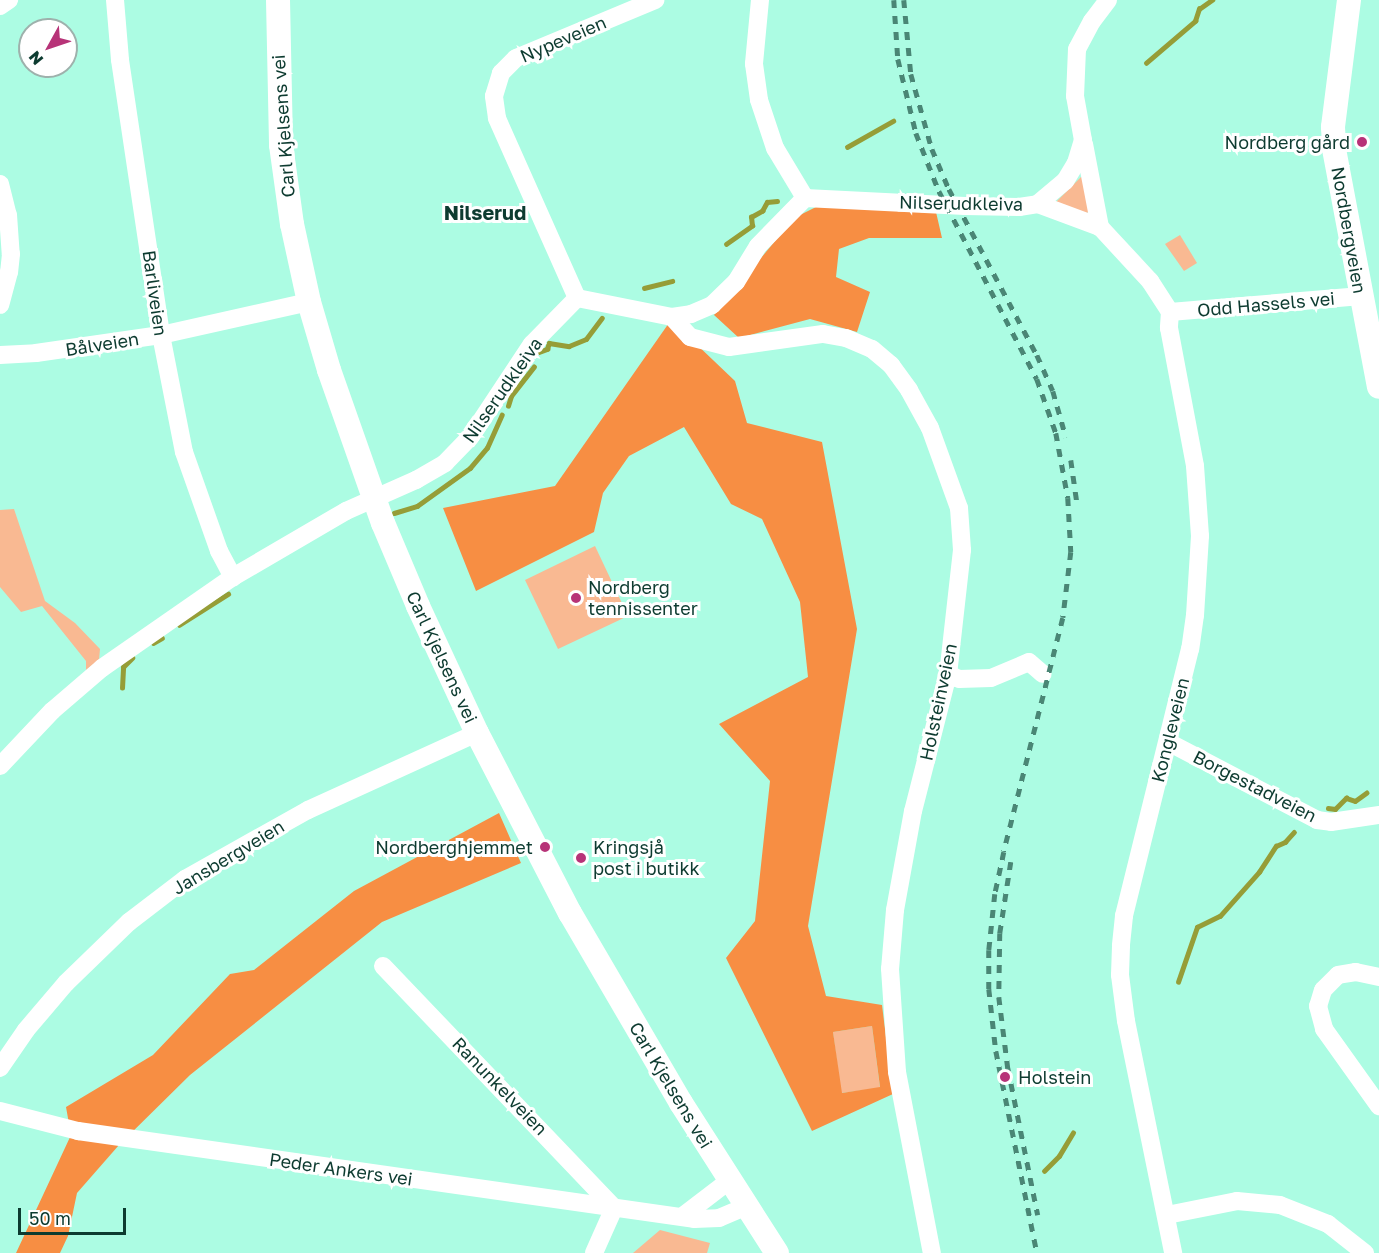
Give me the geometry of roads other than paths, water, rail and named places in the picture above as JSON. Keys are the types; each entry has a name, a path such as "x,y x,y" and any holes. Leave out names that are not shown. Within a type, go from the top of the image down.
{"main road":[{"name":"Carl Kjelsens vei","path":"278,0 281,145 292,224 309,302 344,416 374,499 418,606 477,733 600,968 777,1253"},
{"name":"Nordbergveien","path":"1349,0 1333,127 1361,296 1379,387"}],"street":[{"path":"0,6 9,0"},
{"name":"Barliveien","path":"115,0 120,60 161,335 184,452 219,551 233,577"},
{"name":"Nypeveien","path":"577,298 497,118 494,96 501,73 516,58 655,0"},
{"path":"577,298 672,317 691,314 712,305 736,282 758,246 805,198 775,148 759,100 754,64 760,0"},
{"path":"1100,227 1083,140 1074,72 1077,49 1092,21 1108,0"},
{"path":"1038,204 1065,182 1076,163 1083,140"},
{"path":"0,184 8,215 11,254 9,272 0,305"},
{"name":"Nilserudkleiva","path":"805,198 965,206 1019,207 1038,204"},
{"path":"1038,204 1100,227 1150,282 1170,312"},
{"name":"Odd Hassels vei","path":"1170,312 1361,296"},
{"name":"Nilserudkleiva","path":"0,766 52,711 102,668 233,577 346,512 431,472 457,452 532,344 577,298"},
{"name":"Bålveien","path":"0,355 36,354 161,335 309,302"},
{"name":"Kongleveien","path":"1170,312 1169,328 1195,466 1200,536 1192,638 1124,916 1120,975 1126,1021 1173,1253"},
{"name":"Holsteinveien","path":"672,317 690,336 710,344 729,347 823,334 846,338 872,349 891,365 930,428 959,508 962,550 948,674 913,811 895,909 890,969 897,1072 932,1253"},
{"path":"948,674 959,679 991,678 1024,662 1035,665 1043,674"},
{"name":"Jansbergveien","path":"0,1068 32,1022 66,983 129,922 185,879 308,810 477,733"},
{"name":"Borgestadveien","path":"1168,742 1317,820 1331,822 1379,815"},
{"name":"Ranunkelveien","path":"383,966 614,1208"},
{"path":"1379,977 1349,972 1338,975 1323,990 1318,1006 1323,1029 1379,1106"},
{"name":"Peder Ankers vei","path":"0,1111 78,1131 614,1208 718,1218 747,1206"},
{"path":"683,1216 730,1180"},
{"path":"1167,1215 1237,1201 1280,1205 1328,1224 1365,1253"},
{"path":"594,1253 614,1208"},
{"path":"1370,1253 1379,1244"}],"waterway":[{"path":"1146,63 1195,21 1199,9 1212,0"},
{"path":"847,147 893,121"},
{"path":"726,244 752,226 751,217 762,211 767,202 777,201"},
{"path":"644,288 672,281"},
{"path":"539,352 547,349 549,343 569,346 586,339 602,318"},
{"path":"508,406 511,396 534,367"},
{"path":"394,513 417,506 470,468 487,448 502,415"},
{"path":"179,625 228,594"},
{"path":"153,643 162,638"},
{"path":"122,688 123,667 132,658"},
{"path":"1328,808 1335,809 1346,798 1355,801 1366,793"},
{"path":"1178,982 1197,927 1220,916 1259,872 1276,846 1285,842 1294,832"},
{"path":"1044,1171 1059,1156 1073,1133"}],"railway":[{"path":"894,0 898,59 916,133 939,191 1037,379 1056,433 1068,498 1071,552 1063,618 1004,852 995,894 989,950 989,989 996,1051 1037,1253"},
{"path":"904,0 911,74 932,149 949,189 1037,355 1053,391 1066,437"},
{"path":"1071,460 1077,502"},
{"path":"1011,862 1000,933 999,997 1008,1068 1038,1215"}],"place":[{"name":"Nordberg gård","path":"1362,142"},
{"name":"Nordberg tennissenter","path":"576,598"},
{"name":"Nordberghjemmet","path":"545,847"},
{"name":"Kringsjå post i butikk","path":"581,858"},
{"name":"Holstein","path":"1005,1077"}],"district":[{"name":"Nilserud","path":"485,212"}]}
